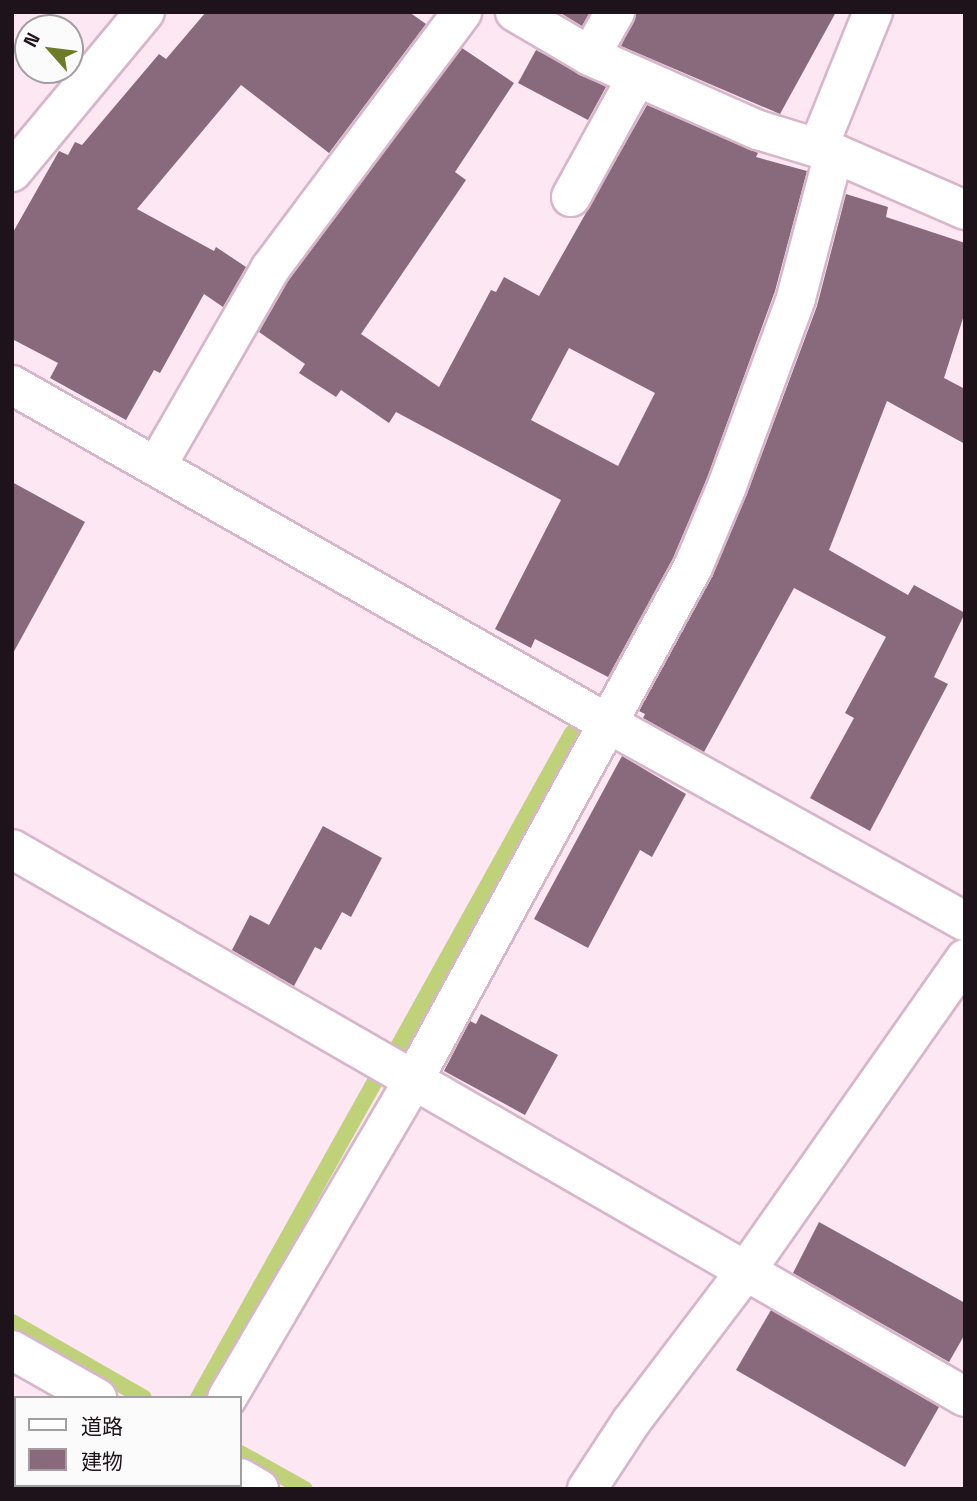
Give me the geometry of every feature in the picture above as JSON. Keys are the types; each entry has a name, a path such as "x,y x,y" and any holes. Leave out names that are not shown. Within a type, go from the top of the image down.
{"street":[{"path":"12,172 145,12"},
{"path":"157,466 270,269 462,12"},
{"path":"515,12 590,56 637,77 758,130 826,151 965,210"},
{"path":"590,56 615,12"},
{"path":"228,1396 414,1079 693,567 727,486 796,298 826,151 873,12"},
{"path":"571,197 637,77"},
{"path":"12,384 609,724 965,921"},
{"path":"12,849 965,1397"},
{"path":"587,1489 631,1422 745,1272 965,959"},
{"path":"12,1350 93,1396"},
{"path":"242,1479 259,1489"}],"building":[{"path":"206,12 409,12 426,24 329,153 241,85 137,209 214,251 216,247 246,267 223,307 204,294 160,373 154,370 126,420 50,378 58,363 12,339 12,234 59,151 68,155 75,142 82,145 159,54 166,59"},
{"path":"559,12 590,12 582,26"},
{"path":"637,12 836,12 780,114 621,46"},
{"path":"462,48 514,83 455,172 466,180 361,334 439,387 491,290 496,292 504,277 539,296 647,105 758,153 756,157 807,171 775,291 707,478 673,558 608,677 535,639 531,648 495,629 561,500 396,412 389,423 341,390 336,397 299,373 305,364 259,332 288,281","holes":["569,348 655,393 618,466 531,420"]},
{"path":"536,50 606,87 588,120 518,83"},
{"path":"846,194 888,207 886,217 965,243 965,312 944,378 965,389 965,444 887,401 829,550 908,595 914,585 965,613 934,677 948,684 870,831 810,798 854,718 845,713 886,637 794,588 704,752 643,718 645,714 639,711 712,577 747,494 817,306"},
{"path":"12,482 85,522 12,655"},
{"path":"622,756 686,794 652,857 640,850 588,948 534,919"},
{"path":"323,826 382,858 351,917 342,912 321,950 315,947 294,986 232,950 250,915 269,925"},
{"path":"481,1014 558,1055 525,1115 444,1071 470,1021 476,1024"},
{"path":"819,1222 965,1303 965,1334 949,1362 793,1273"},
{"path":"771,1310 939,1407 905,1467 736,1370"}],"waterway":[{"path":"399,1045 572,733"},
{"path":"199,1396 376,1080"},
{"path":"12,1322 141,1396"},
{"path":"242,1454 305,1489"}]}
